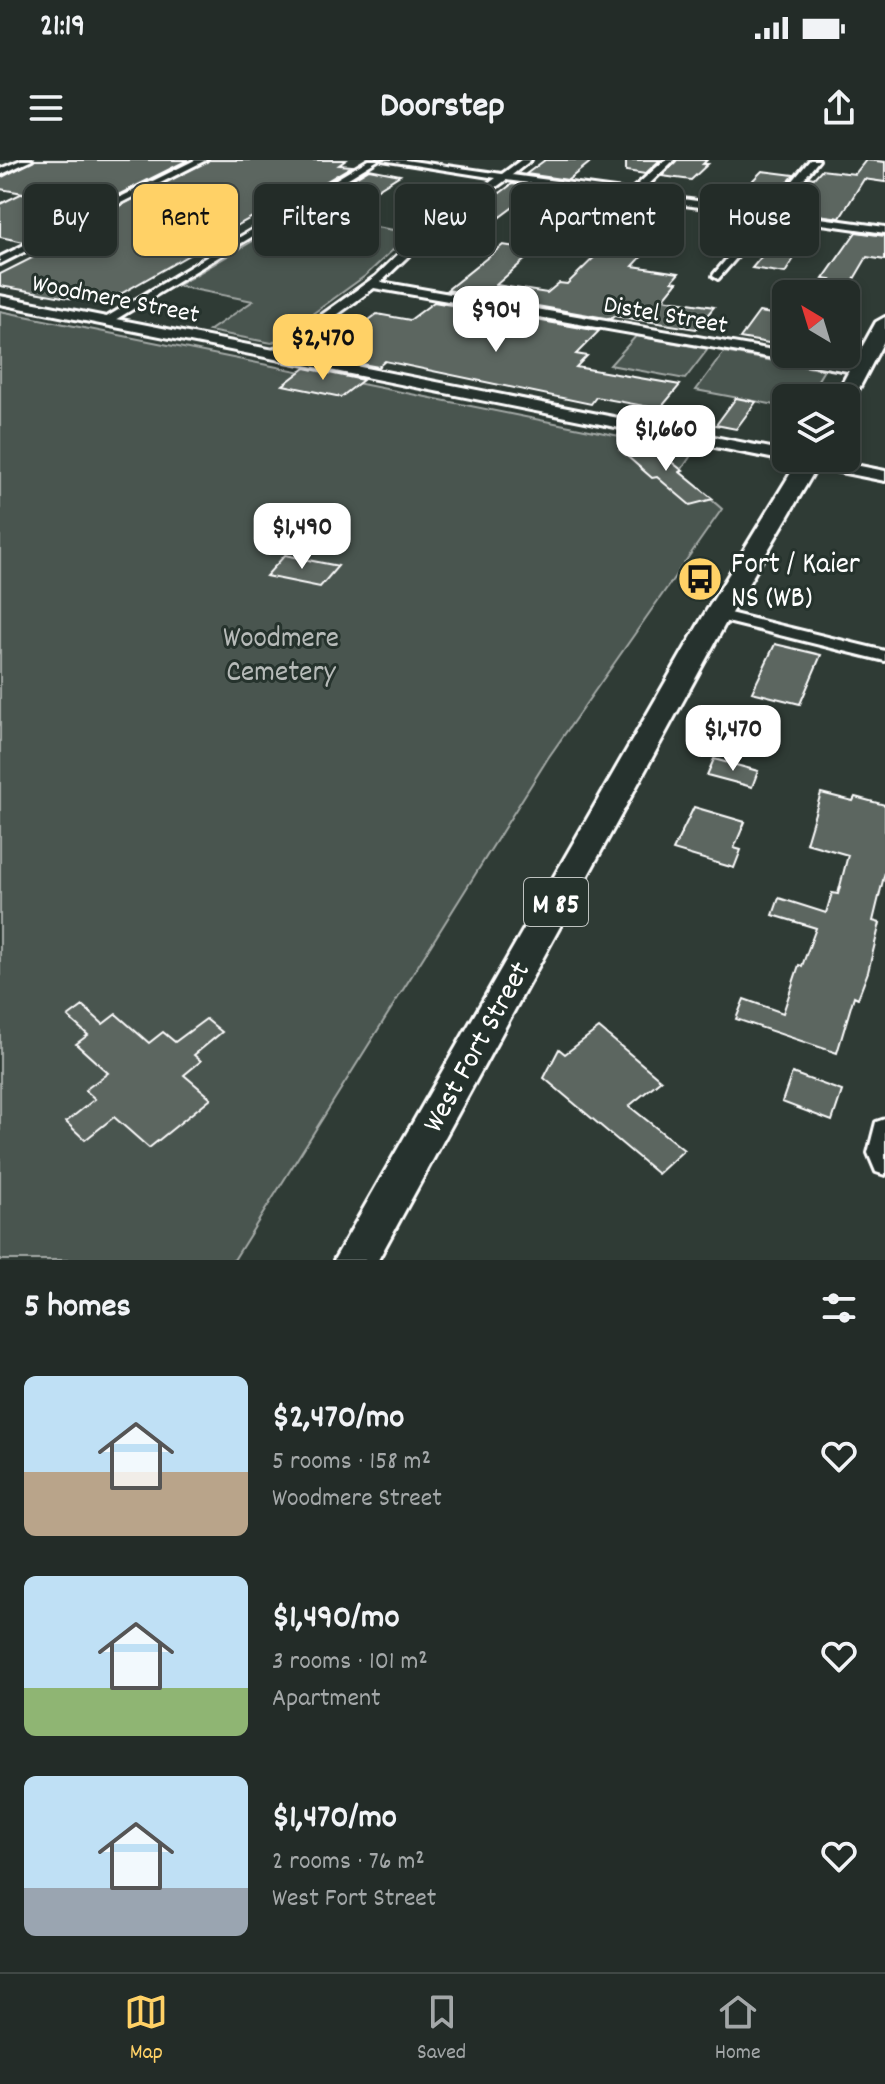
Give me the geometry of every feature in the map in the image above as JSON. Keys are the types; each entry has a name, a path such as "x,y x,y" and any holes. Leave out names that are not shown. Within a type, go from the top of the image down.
{"main road":[{"path":"851,384 885,322"},
{"name":"West Fort Street","path":"355,1260 798,472"}],"street":[{"path":"0,172 28,160"},
{"path":"0,261 202,160"},
{"path":"106,321 374,160"},
{"path":"386,160 554,184"},
{"path":"274,355 371,284 426,233 527,160"},
{"path":"644,184 670,160"},
{"path":"795,184 815,160"},
{"path":"819,221 885,230"},
{"path":"718,276 734,256"},
{"name":"Distel Street","path":"371,284 859,369"},
{"name":"Woodmere Street","path":"0,300 772,453"},
{"path":"860,471 885,476"},
{"path":"717,615 885,656"},
{"path":"885,1130 881,1153 885,1164"}],"green space":[{"path":"379,228 395,230 395,248 365,276 272,343 209,331 253,301 177,286 227,256 238,256 238,250 254,240 254,256 379,256"},
{"name":"Woodmere Cemetery","path":"0,311 694,451 680,472 722,509 548,758 234,1260 0,1260"},
{"path":"636,336 708,349 685,379 610,365"},
{"path":"724,352 772,361 772,368 824,370 816,384 772,384 772,404 696,390"}],"building":[{"path":"35,160 188,160 140,184 133,184 133,188 117,196 117,184 24,184 24,242 0,237 0,204 23,193 0,189 0,178"},
{"path":"209,160 346,160 339,165 352,166 322,184 254,184 254,216 238,225 238,184 162,184"},
{"path":"545,160 593,160 568,180 526,174"},
{"path":"626,160 660,160 645,174 626,171"},
{"path":"677,160 707,160 703,164 708,164 691,180 662,176"},
{"path":"866,160 885,162 885,182 864,179 840,218 819,215 819,184 803,184 809,177 814,178 821,170 855,174"},
{"path":"369,169 400,175 379,188 379,184 344,184"},
{"path":"762,171 794,175 787,184 749,184"},
{"path":"511,185 511,209 495,221 495,192 500,193"},
{"path":"133,199 133,256 187,256 103,304 0,286 0,274 36,256 117,256 117,207"},
{"path":"856,232 885,236 885,260 867,257 853,280 823,279"},
{"path":"503,245 511,246 511,256 529,256 496,285 547,293 559,283 567,284 596,256 642,256 633,266 679,273 672,281 677,282 663,299 714,307 696,329 614,316 611,319 447,290 489,256 495,256 495,251"},
{"path":"762,256 795,256 785,273 752,268"},
{"path":"434,302 599,331 576,354 587,356 576,367 680,385 660,409 596,397 591,404 385,361 378,367 321,356 377,314 410,320"},
{"path":"759,312 772,314 772,344 740,338"},
{"path":"305,368 363,380 341,397 283,385"},
{"path":"736,398 756,402 736,429 716,425"},
{"path":"647,443 713,499 690,505 620,450"},
{"path":"285,555 338,566 320,587 266,576"},
{"path":"775,644 821,655 800,704 752,692"},
{"path":"714,759 758,771 752,787 707,775"},
{"path":"821,793 885,805 885,872 873,921 880,923 868,972 858,998 854,996 837,1053 736,1019 744,999 783,1013 799,965 802,966 816,928 773,915 779,898 826,913 832,893 838,894 848,855 806,843"},
{"path":"694,807 745,822 734,848 741,850 734,868 673,850"},
{"path":"83,1006 103,1024 116,1014 149,1043 163,1032 175,1042 206,1019 222,1032 194,1055 201,1061 184,1075 211,1098 149,1148 114,1117 85,1140 66,1122 95,1099 85,1090 108,1073 76,1044 88,1035 68,1017"},
{"path":"599,1028 661,1080 629,1106 684,1150 658,1174 544,1078 559,1049 565,1054"},
{"path":"792,1073 842,1091 832,1121 782,1102"}],"place":[{"name":"Fort / Kaier NS (WB)","path":"700,579"}]}
